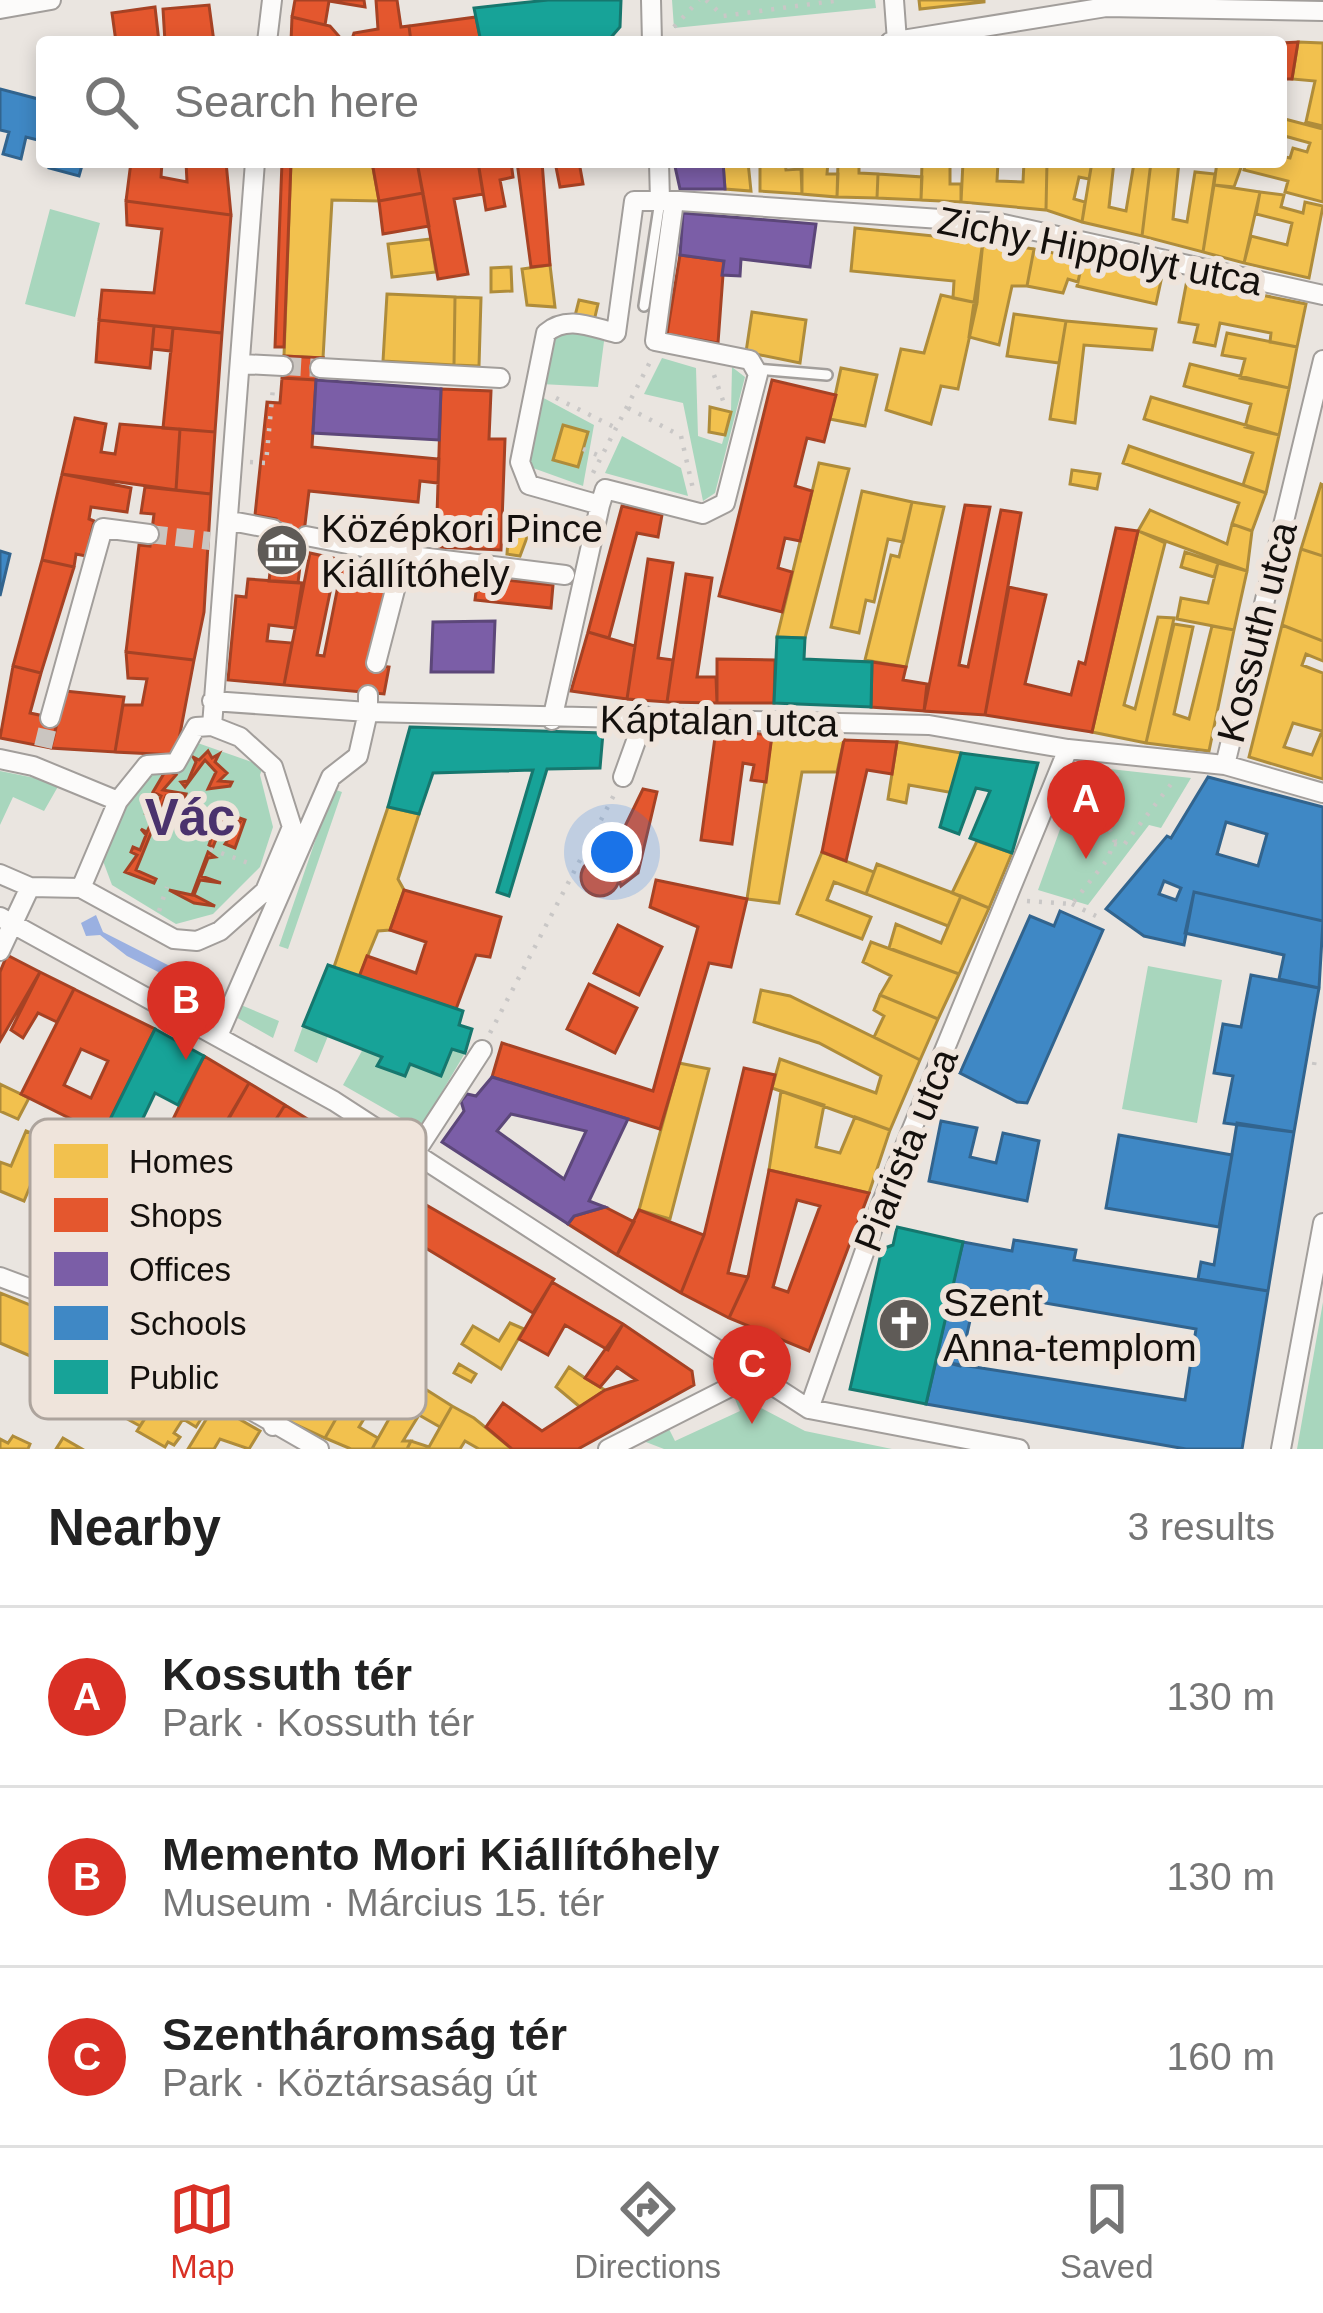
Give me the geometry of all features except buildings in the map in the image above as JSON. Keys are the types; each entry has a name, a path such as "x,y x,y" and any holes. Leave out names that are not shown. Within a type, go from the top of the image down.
{"street":[{"path":"6,5 51,0"},
{"path":"268,36 272,0"},
{"path":"651,0 652,36"},
{"path":"894,0 894,36"},
{"path":"930,36 1106,7 1323,10"},
{"path":"212,726 219,542 230,520 255,168"},
{"path":"658,341 667,201 660,168"},
{"path":"616,333 634,201 667,201"},
{"name":"Zichy Hippolyt utca","path":"667,201 999,223 1323,295"},
{"path":"552,720 592,503 605,489 697,512 717,511 725,503 757,369 750,360 558,323 547,333 512,462 529,485 592,503"},
{"name":"Kossuth utca","path":"1225,765 1323,360"},
{"path":"242,364 279,372"},
{"path":"320,368 500,377"},
{"path":"230,520 273,529"},
{"path":"50,718 104,528 149,534"},
{"path":"306,536 404,555 565,575"},
{"path":"376,663 404,555"},
{"name":"Káptalan utca","path":"212,701 368,704 529,720 645,716 929,725 1068,749 1225,765"},
{"path":"218,1036 331,777 358,756 368,704"},
{"path":"623,777 645,716"},
{"path":"0,874 30,887 81,888 197,941 220,931 265,891 267,869 292,827 273,766 240,737 212,726 196,727 177,766 147,765 118,801 81,888"},
{"path":"33,766 43,747"},
{"name":"Piarista utca","path":"809,1409 882,1202 1020,898 1068,749"},
{"path":"0,759 33,766 118,801"},
{"path":"1225,765 1323,793"},
{"path":"0,951 6,920 30,887"},
{"path":"6,920 358,1119"},
{"path":"426,1137 482,1050"},
{"path":"426,1159 809,1409 1019,1449"},
{"path":"1280,1449 1323,1223"},
{"path":"0,1276 30,1289"},
{"path":"608,1449 752,1376"},
{"path":"261,1419 320,1449"},
{"path":"273,1426 277,1419"}],"lane":[{"path":"644,306 667,201"},
{"path":"757,369 827,375"}],"path":[{"path":"674,28 703,0 723,16 841,0"},
{"path":"592,503 592,474 658,341"},
{"path":"709,358 727,411"},
{"path":"235,460 266,463 279,372"},
{"path":"535,388 616,428"},
{"path":"627,407 680,436 697,512"},
{"path":"583,449 602,457"},
{"path":"592,474 603,477"},
{"path":"1103,817 1120,767"},
{"path":"1114,844 1123,846 1136,834 1181,767"},
{"path":"482,1050 623,777"},
{"path":"1066,806 1103,817 1113,830 1114,844 1072,904"},
{"path":"210,849 267,869"},
{"path":"155,924 166,887"},
{"path":"1020,898 1051,898 1096,916"}],"green space":[{"path":"672,0 875,0 876,8 674,28"},
{"path":"50,209 100,223 75,317 25,304"},
{"path":"560,329 605,334 598,387 541,384 550,338"},
{"path":"662,358 696,368 698,436 722,444 731,412 732,367 745,377 715,493 703,501 683,403 644,394"},
{"path":"538,395 594,425 583,486 533,468 529,456"},
{"path":"622,436 681,468 688,496 605,473"},
{"path":"192,741 263,766 260,775 273,827 260,867 213,914 176,924 112,885 100,853 146,771"},
{"path":"1083,766 1191,778 1161,828 1149,825 1088,905 1038,890"},
{"path":"0,771 60,783 44,811 13,797 0,825"},
{"path":"333,789 342,792 288,949 279,946"},
{"path":"1148,966 1222,980 1197,1123 1122,1109"},
{"path":"241,1005 279,1021 273,1038 234,1016"},
{"path":"303,1026 328,1036 317,1063 294,1051"},
{"path":"363,1049 382,1057 378,1066 404,1076 410,1064 441,1076 452,1049 465,1053 426,1119 402,1119 343,1085"},
{"path":"1323,1302 1323,1449 1297,1449"},
{"path":"740,1397 805,1431 892,1449 664,1449 638,1439 663,1417 675,1441 740,1411 735,1399"}],"water":[{"path":"96,915 103,932 215,989 217,1002 127,956 100,935 86,936 81,923"}],"tunnel":[{"path":"283,366 320,368"},
{"path":"273,529 306,536"},
{"path":"149,534 210,541"},
{"path":"43,747 50,718"}],"place":[{"name":"Középkori Pince Kiállítóhely","path":"282,550"},
{"name":"Kossuth tér","path":"1086,859"},
{"name":"Memento Mori Kiállítóhely","path":"186,1060"},
{"name":"Szent Anna-templom","path":"904,1324"},
{"name":"Szentháromság tér","path":"752,1424"}],"district":[{"name":"Vác","path":"190,817"}]}
